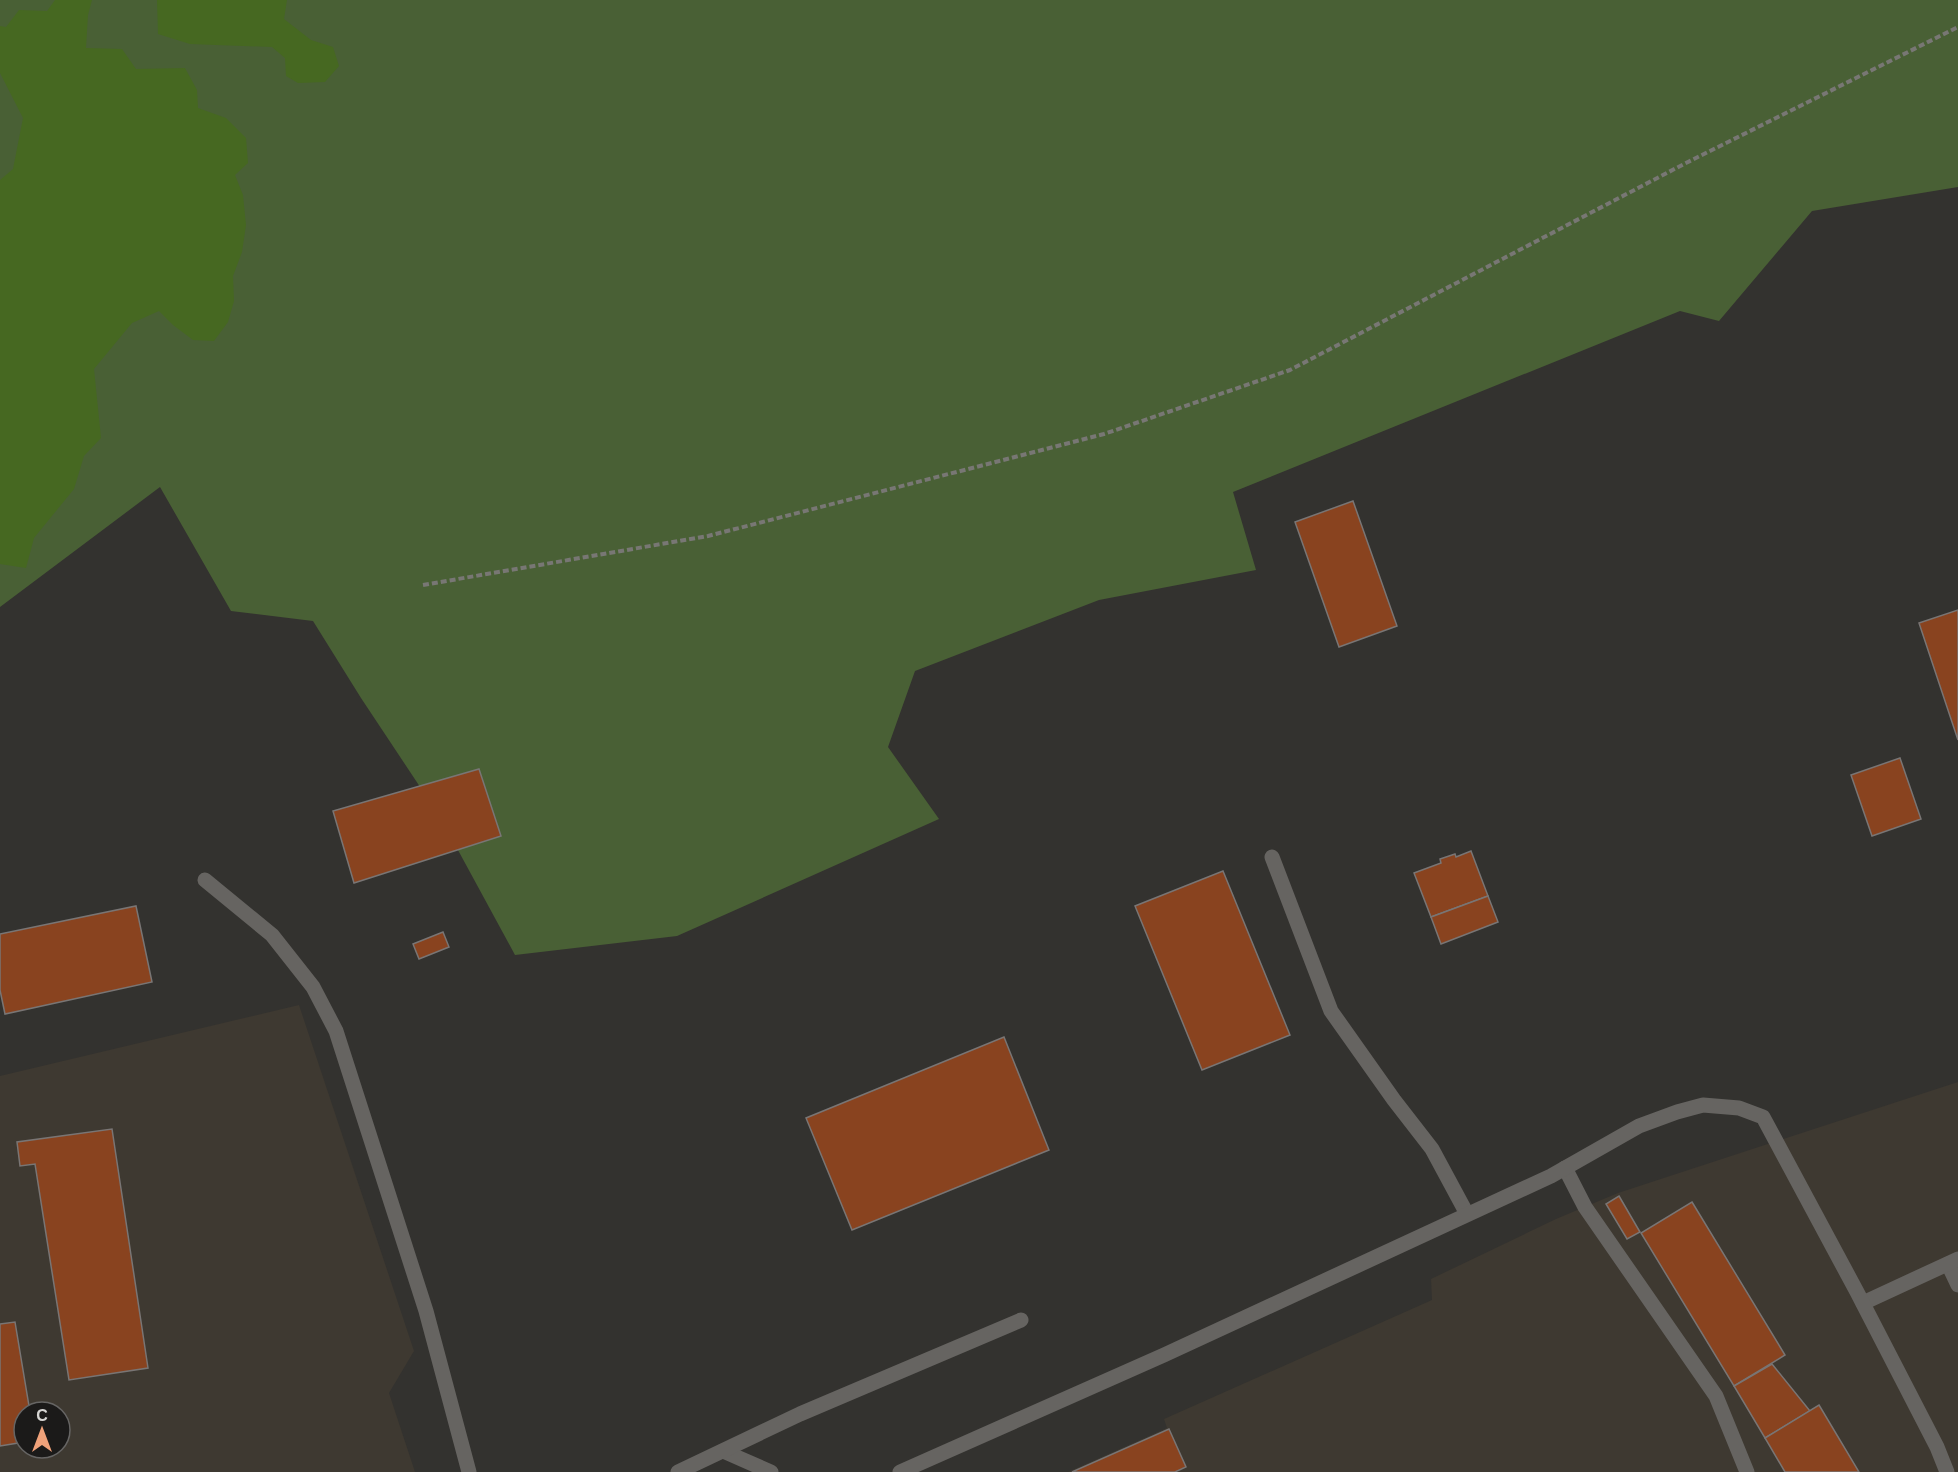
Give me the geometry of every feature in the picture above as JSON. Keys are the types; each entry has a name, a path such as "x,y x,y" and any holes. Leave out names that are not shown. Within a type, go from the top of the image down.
{"lane":[{"path":"1272,857 1331,1011 1432,1149 1467,1215"},
{"path":"205,880 272,935 313,987 336,1031 426,1311 469,1472"},
{"path":"900,1472 1174,1350 1467,1215 1565,1168 1639,1126 1703,1105 1739,1108 1763,1117 1863,1303 1937,1447 1947,1472"},
{"path":"1565,1168 1585,1207 1716,1396 1747,1472"},
{"path":"1863,1303 1953,1262 1958,1285"},
{"path":"678,1472 800,1414 1021,1320"},
{"path":"723,1451 771,1472"}],"path":[{"path":"423,585 708,536 1104,434 1290,370 1684,164 1958,27"}],"shaded area":[{"path":"299,1005 414,1351 389,1393 415,1472 0,1472 0,1076"},
{"path":"1958,1082 1958,1472 1068,1472 1167,1428 1164,1419 1432,1300 1431,1279 1556,1219 1618,1193"}],"green space":[{"path":"0,0 1958,0 1958,187 1812,211 1719,321 1680,311 1233,492 1256,570 1099,600 915,671 888,747 939,819 677,936 515,955 440,817 313,621 231,611 160,487 0,607"},
{"path":"55,0 92,0 88,15 86,48 122,49 136,69 185,68 197,90 198,108 226,118 246,138 248,163 235,175 243,195 246,225 242,252 233,276 234,301 228,322 214,341 193,340 159,311 132,323 94,369 101,438 84,456 74,489 34,538 26,568 0,564 0,180 13,169 23,118 0,73 0,26 6,27 19,10 47,11"},
{"path":"157,0 287,0 284,19 311,40 333,47 339,66 325,82 298,83 286,76 285,58 272,47 190,44 158,34"}],"building":[{"path":"1353,501 1397,626 1339,647 1295,522"},
{"path":"1958,610 1958,740 1919,623"},
{"path":"1900,758 1921,819 1872,836 1851,775"},
{"path":"479,769 501,836 354,883 333,811"},
{"path":"1471,851 1488,896 1431,917 1414,873 1441,863 1440,859 1455,854 1456,857"},
{"path":"1223,871 1290,1035 1202,1070 1135,906"},
{"path":"1488,896 1498,922 1441,944 1431,917"},
{"path":"136,906 152,982 5,1014 0,990 0,934"},
{"path":"443,932 449,947 419,959 413,944"},
{"path":"1004,1037 1049,1150 852,1230 806,1118"},
{"path":"112,1129 148,1368 69,1380 35,1164 20,1166 17,1142"},
{"path":"1619,1196 1640,1232 1627,1239 1606,1204"},
{"path":"1692,1202 1785,1355 1734,1386 1641,1233"},
{"path":"15,1322 28,1400 12,1400 12,1444 0,1446 0,1324"},
{"path":"1772,1364 1810,1411 1765,1438 1734,1386"},
{"path":"1819,1405 1859,1472 1785,1472 1765,1438"},
{"path":"1169,1429 1186,1467 1175,1472 1072,1472"}]}
